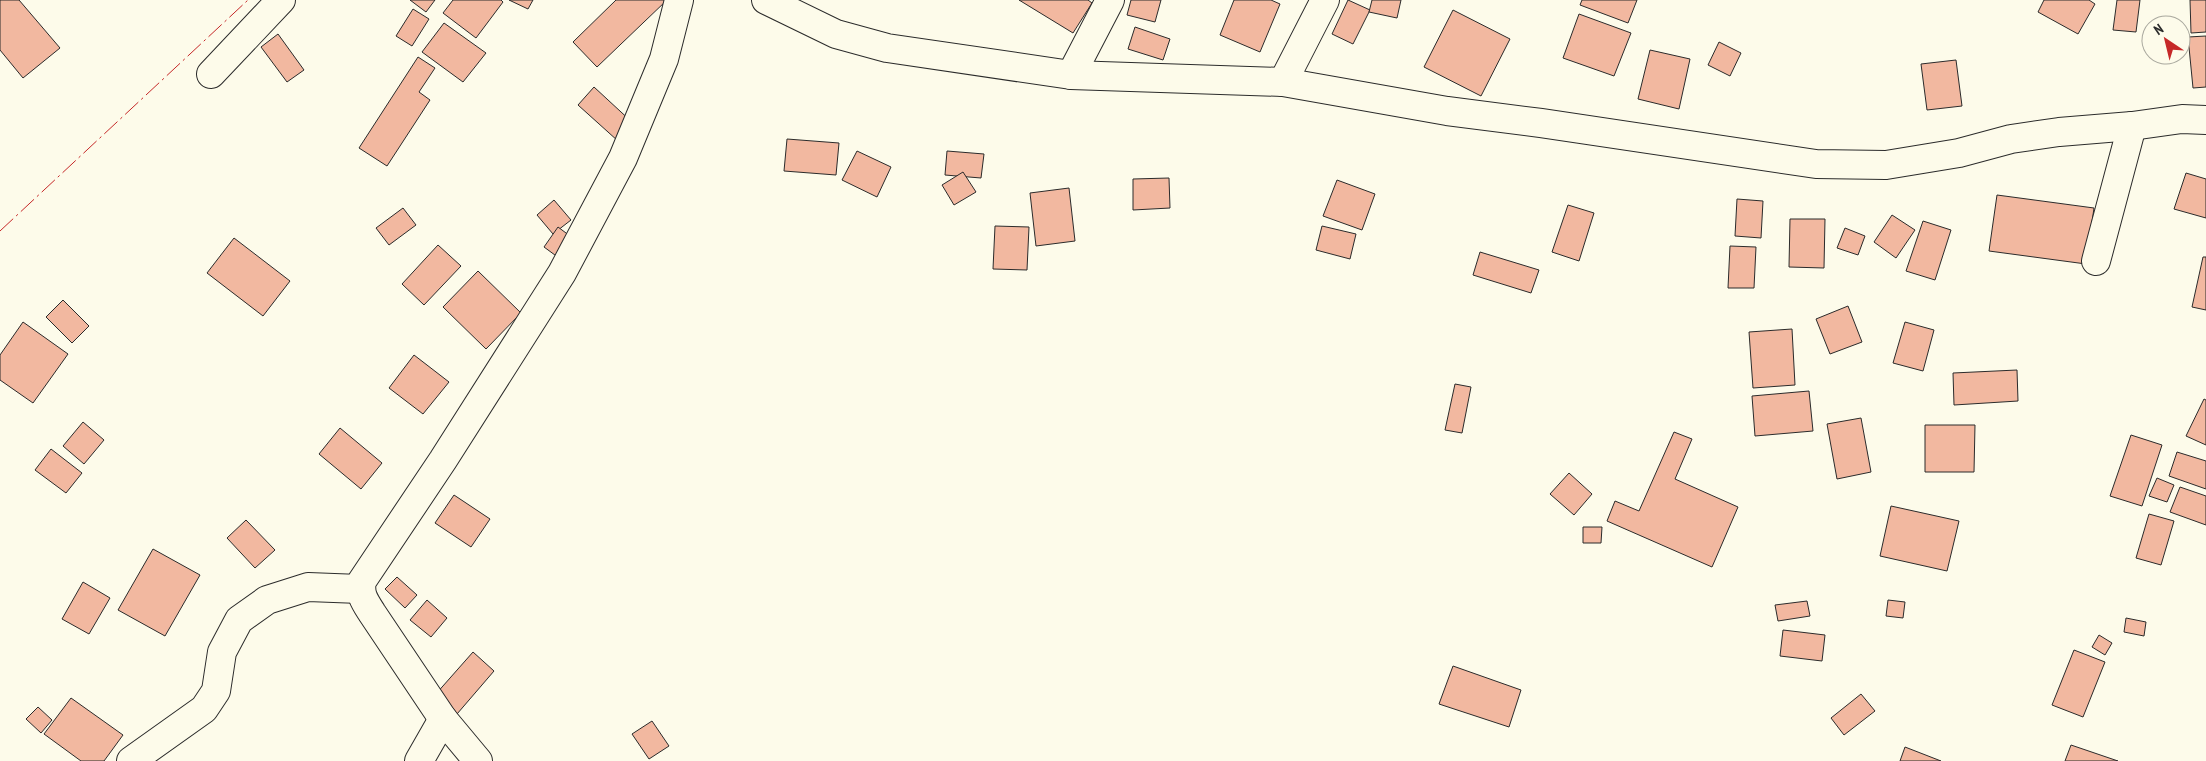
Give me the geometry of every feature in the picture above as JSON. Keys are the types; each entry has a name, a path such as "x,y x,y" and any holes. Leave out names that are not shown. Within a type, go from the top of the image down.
{"street":[{"path":"211,74 281,0"},
{"path":"478,761 443,719 372,613 360,589 362,581 443,460 562,273 623,158 664,59 679,0"},
{"path":"766,0 836,34 887,48 1071,75 1283,82 1447,112 1551,124 1816,164 1886,165 1959,153 2011,139 2182,119 2206,120"},
{"path":"1071,75 1110,0"},
{"path":"1283,82 1325,0"},
{"path":"2096,261 2132,126"},
{"path":"131,761 204,709 216,691 222,652 239,620 267,600 308,587 360,589"},
{"path":"419,761 443,719"}],"building":[{"path":"0,0 19,0 60,48 23,78 0,50"},
{"path":"410,0 435,0 426,12"},
{"path":"453,0 501,0 503,2 476,38 443,13"},
{"path":"509,0 533,0 528,9"},
{"path":"616,0 667,0 597,67 573,42"},
{"path":"1019,0 1088,0 1092,3 1073,33"},
{"path":"1131,0 1161,0 1155,22 1127,15"},
{"path":"1234,0 1271,0 1280,4 1260,52 1220,35"},
{"path":"1348,0 1370,10 1353,44 1332,34"},
{"path":"1372,0 1401,0 1397,18 1369,12"},
{"path":"1582,0 1637,0 1628,23 1580,5"},
{"path":"2044,0 2089,0 2095,4 2078,34 2038,12"},
{"path":"2117,0 2140,0 2136,32 2113,30"},
{"path":"2190,0 2206,0 2206,32 2191,33"},
{"path":"413,9 429,19 412,46 396,36"},
{"path":"1453,10 1510,39 1481,96 1424,67"},
{"path":"1579,14 1631,33 1614,76 1563,58"},
{"path":"444,23 486,53 463,82 422,52"},
{"path":"1135,27 1170,39 1163,60 1128,49"},
{"path":"278,34 304,70 287,82 261,47"},
{"path":"2206,36 2206,87 2193,88 2191,37"},
{"path":"1719,42 1741,53 1730,76 1708,65"},
{"path":"1650,50 1690,59 1679,109 1638,99"},
{"path":"418,57 435,68 419,92 430,100 387,166 359,148"},
{"path":"1956,60 1962,106 1927,110 1921,64"},
{"path":"594,87 634,124 618,141 578,105"},
{"path":"787,139 839,143 836,175 784,171"},
{"path":"857,151 891,167 877,197 842,180"},
{"path":"947,151 984,154 981,178 945,175"},
{"path":"963,172 976,192 954,205 942,185"},
{"path":"2186,173 2206,179 2206,218 2174,209"},
{"path":"1169,178 1170,208 1133,210 1133,179"},
{"path":"1337,180 1375,194 1362,230 1323,216"},
{"path":"1069,188 1075,241 1036,246 1030,193"},
{"path":"1997,195 2094,208 2086,264 1989,251"},
{"path":"1737,199 1763,201 1761,238 1735,236"},
{"path":"554,200 571,220 553,234 537,215"},
{"path":"1568,205 1594,213 1579,261 1552,252"},
{"path":"403,208 416,225 389,245 376,228"},
{"path":"1892,215 1915,230 1896,258 1874,242"},
{"path":"1790,219 1825,219 1824,268 1789,267"},
{"path":"1923,221 1951,230 1935,280 1906,271"},
{"path":"995,226 1029,227 1027,270 993,269"},
{"path":"1322,226 1356,234 1350,259 1316,250"},
{"path":"558,227 574,239 559,258 544,247"},
{"path":"1845,228 1865,236 1858,255 1837,248"},
{"path":"234,238 290,281 263,316 207,273"},
{"path":"438,245 461,266 424,305 402,284"},
{"path":"1730,246 1756,247 1754,288 1728,288"},
{"path":"1480,252 1539,270 1531,293 1473,275"},
{"path":"2203,257 2206,257 2206,310 2192,307"},
{"path":"478,271 521,313 486,349 443,307"},
{"path":"63,300 89,326 72,343 46,317"},
{"path":"1848,306 1862,342 1830,354 1816,319"},
{"path":"23,322 68,354 33,403 0,380 0,355"},
{"path":"1905,322 1934,330 1923,371 1893,363"},
{"path":"1792,329 1795,385 1753,388 1749,332"},
{"path":"414,355 449,382 423,414 389,388"},
{"path":"2017,370 2018,401 1954,405 1953,373"},
{"path":"1455,384 1471,387 1462,433 1445,430"},
{"path":"1809,391 1813,431 1755,436 1752,396"},
{"path":"2204,399 2206,400 2206,445 2186,436"},
{"path":"1861,418 1871,472 1837,479 1827,424"},
{"path":"83,422 104,440 84,464 63,446"},
{"path":"1925,425 1975,425 1974,472 1925,472"},
{"path":"340,428 382,463 361,489 319,454"},
{"path":"1674,432 1692,439 1675,479 1738,507 1712,567 1607,521 1615,501 1639,511"},
{"path":"2131,435 2162,445 2142,506 2110,496"},
{"path":"51,449 82,473 66,493 35,470"},
{"path":"2177,452 2206,461 2206,489 2169,476"},
{"path":"1569,473 1592,494 1574,515 1550,494"},
{"path":"2157,478 2174,485 2167,502 2149,496"},
{"path":"2180,487 2206,496 2206,525 2170,512"},
{"path":"454,495 490,519 471,547 435,523"},
{"path":"1891,506 1959,521 1947,571 1880,556"},
{"path":"2149,514 2174,521 2161,565 2136,558"},
{"path":"246,520 275,550 255,568 227,538"},
{"path":"1583,527 1602,527 1601,543 1583,543"},
{"path":"153,549 200,575 165,636 118,610"},
{"path":"397,577 417,595 405,608 385,589"},
{"path":"83,582 110,598 89,634 62,619"},
{"path":"427,600 447,618 431,637 410,620"},
{"path":"1888,600 1905,602 1903,618 1886,616"},
{"path":"1807,601 1810,616 1778,621 1775,605"},
{"path":"2126,618 2146,622 2144,636 2124,632"},
{"path":"1783,630 1825,635 1822,661 1780,656"},
{"path":"2099,635 2112,643 2105,655 2092,647"},
{"path":"2074,650 2105,662 2083,717 2052,705"},
{"path":"473,652 494,671 457,714 435,695"},
{"path":"1453,666 1521,690 1509,727 1439,704"},
{"path":"1861,694 1875,711 1844,735 1831,718"},
{"path":"71,698 123,735 104,761 81,761 44,734"},
{"path":"38,707 52,720 41,733 26,719"},
{"path":"652,721 669,746 649,759 632,734"},
{"path":"2071,745 2118,761 2065,761"},
{"path":"1905,747 1941,761 1900,761"}],"power":[{"path":"0,231 248,0"}]}
